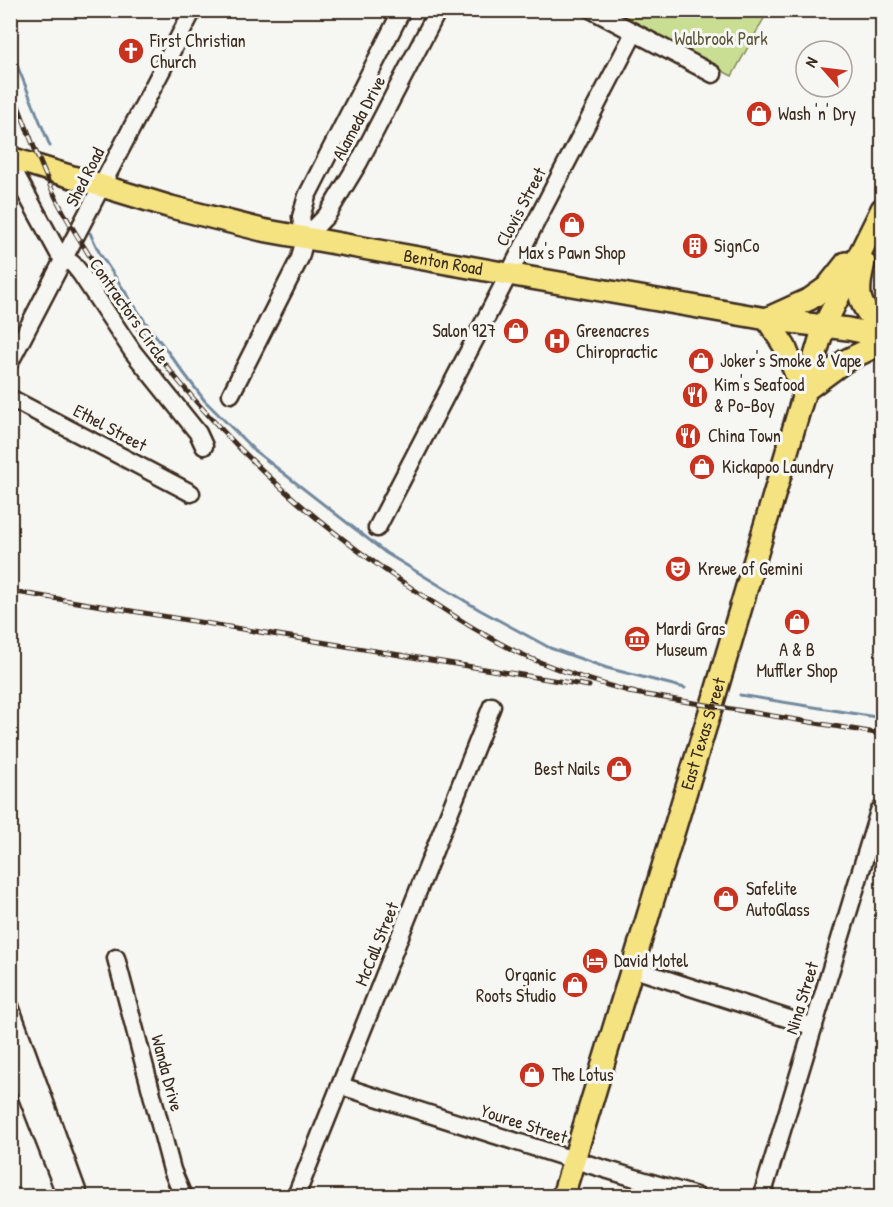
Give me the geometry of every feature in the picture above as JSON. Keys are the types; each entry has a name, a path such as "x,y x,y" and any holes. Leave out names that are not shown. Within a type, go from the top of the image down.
{"main road":[{"name":"Benton Road","path":"10,158 220,220 305,238 767,319 882,336"},
{"name":"East Texas Street","path":"563,1197 824,326 882,209"},
{"path":"871,232 827,287 810,299 767,319 785,348 804,392 845,361 882,343"},
{"path":"871,232 859,289 863,307 882,328"}],"street":[{"name":"Shed Road","path":"10,362 193,10"},
{"name":"Alameda Drive","path":"231,394 296,269 305,238 301,217 306,196 402,10"},
{"name":"Alameda Drive","path":"305,238 327,215 359,162 438,10"},
{"path":"592,10 713,74"},
{"name":"Clovis Street","path":"377,528 634,33"},
{"name":"Contractors Circle","path":"10,164 50,240 64,259 73,264 81,274 125,340 198,433 204,446"},
{"name":"Ethel Street","path":"10,398 191,493"},
{"name":"McCall Street","path":"296,1197 492,706"},
{"name":"Nina Street","path":"762,1197 879,811"},
{"name":"Wanda Drive","path":"116,958 172,1170 183,1197"},
{"path":"631,968 814,1027"},
{"path":"10,1006 79,1197"},
{"path":"10,1052 66,1197"},
{"name":"Youree Street","path":"341,1086 696,1197"}],"green space":[{"name":"Walbrook Park","path":"606,11 768,11 732,76"}],"waterway":[{"path":"10,48 50,146"},
{"path":"90,233 100,254 146,323 205,401 255,451 386,553 480,610 550,648 607,668 685,688"},
{"path":"740,695 882,718"}],"railway":[{"path":"10,84 54,194 88,253 132,320 167,366 243,452 328,528 422,595 475,629 545,664 636,693"},
{"path":"10,591 589,686"},
{"path":"628,692 882,734"}],"place":[{"name":"First Christian Church","path":"131,51"},
{"name":"Wash 'n' Dry","path":"759,114"},
{"name":"Max's Pawn Shop","path":"572,225"},
{"name":"SignCo","path":"695,246"},
{"name":"Salon 927","path":"516,331"},
{"name":"Greenacres Chiropractic","path":"557,341"},
{"name":"Joker's Smoke & Vape","path":"701,361"},
{"name":"Kim's Seafood & Po-Boy","path":"695,395"},
{"name":"China Town","path":"688,436"},
{"name":"Kickapoo Laundry","path":"702,467"},
{"name":"Krewe of Gemini","path":"678,569"},
{"name":"A & B Muffler Shop","path":"797,622"},
{"name":"Mardi Gras Museum","path":"637,639"},
{"name":"Best Nails","path":"619,769"},
{"name":"Safelite AutoGlass","path":"726,899"},
{"name":"David Motel","path":"595,961"},
{"name":"Organic Roots Studio","path":"575,985"},
{"name":"The Lotus","path":"532,1075"}]}
